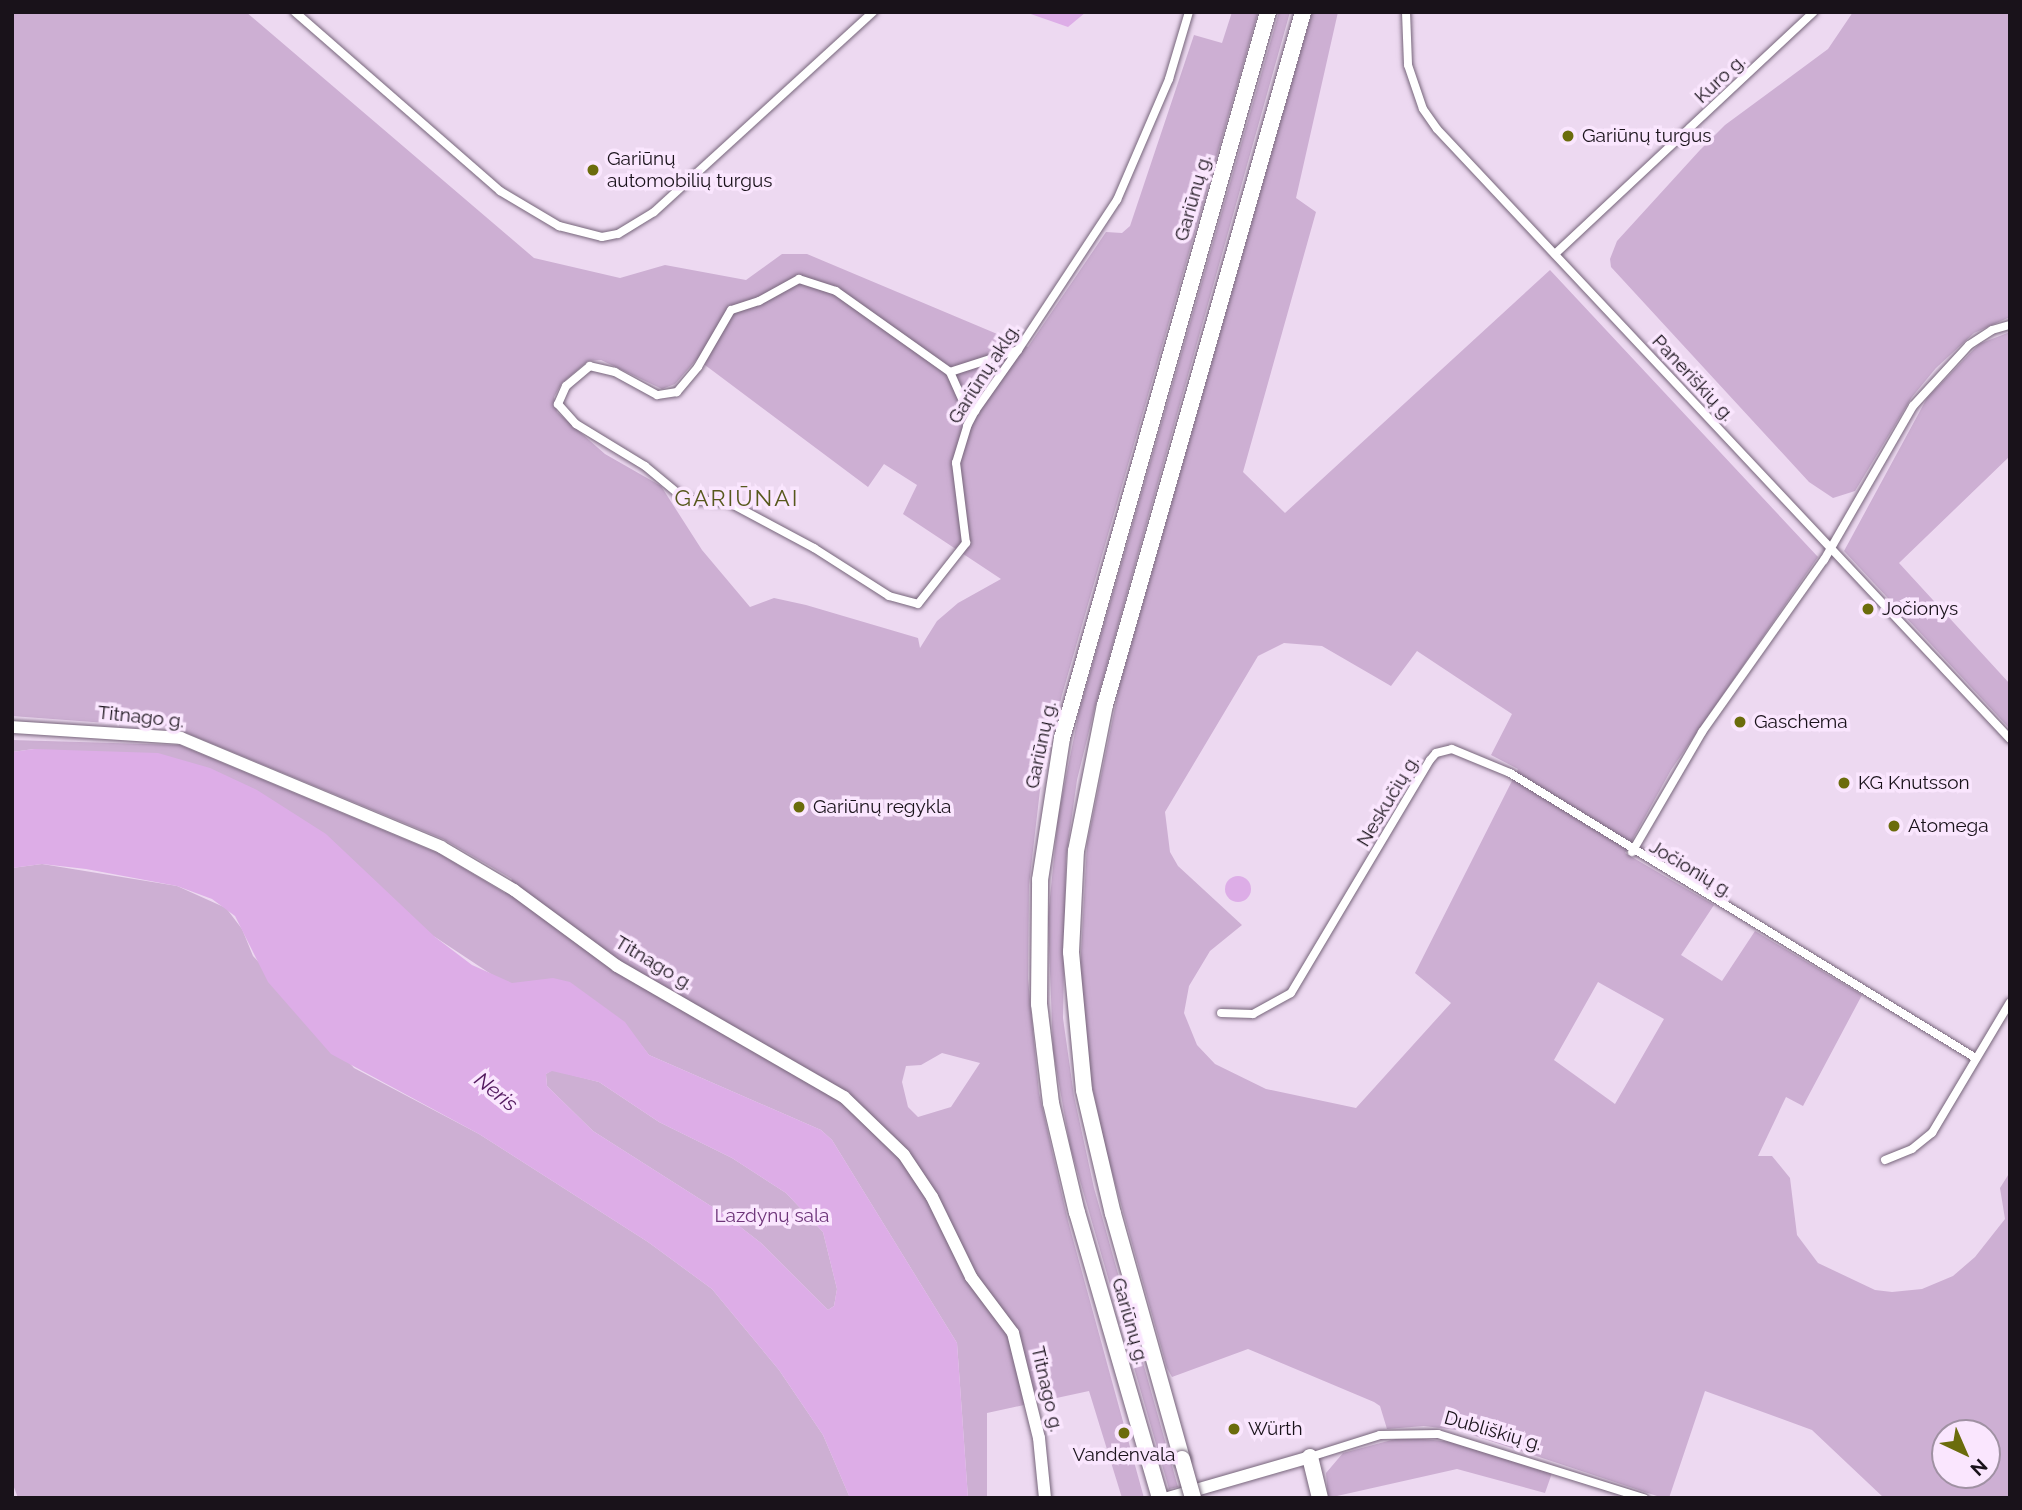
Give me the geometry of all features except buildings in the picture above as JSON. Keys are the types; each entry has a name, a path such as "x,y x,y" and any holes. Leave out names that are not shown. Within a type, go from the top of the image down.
{"highway":[{"name":"Gariūnų g.","path":"1160,1498 1077,1213 1051,1103 1039,1004 1040,880 1062,738 1268,12"},
{"name":"Gariūnų g.","path":"1193,1498 1113,1213 1084,1090 1071,952 1076,851 1105,705 1303,12"},
{"path":"1310,1457 1320,1498"}],"street":[{"path":"295,12 500,191 559,226 602,237 618,234 654,212 873,12"},
{"name":"Gariūnų aklg.","path":"950,372 836,291 799,279 782,285 760,301 731,310 698,367 677,392 657,395 615,372 590,366 566,386 558,404 563,414 604,445 645,466 687,499 728,502 814,548 889,596 913,605 922,601 965,543 956,463 960,443 975,411 1018,350 1128,178 1169,79 1189,12"},
{"name":"Paneriškių g.","path":"1406,12 1405,48 1423,109 1555,254 2010,739"},
{"name":"Kuro g.","path":"1555,254 1814,12"},
{"name":"Jočionių g.","path":"1974,1057 1632,852 1702,732 1832,548 1913,405 1969,345 2010,325"},
{"path":"975,411 964,401 950,372 1018,350"},
{"name":"Titnago g.","path":"12,727 181,738 442,847 514,890 617,966 844,1097 904,1155 932,1197 971,1277 1013,1333 1038,1431 1045,1498"},
{"name":"Neskučių g.","path":"1221,1013 1253,1014 1291,993 1430,760 1443,750 1490,762 1632,852"},
{"path":"1885,1160 1922,1143 1932,1133 1974,1057 2010,1002"},
{"name":"Dubliškių g.","path":"1168,1498 1380,1435 1438,1434 1644,1498"}],"green space":[{"path":"12,12 246,12 534,258 620,278 665,265 746,280 782,254 807,254 1028,347 1106,232 1122,233 1130,226 1194,35 1222,43 1232,12 1258,12 1062,695 1040,790 1029,885 1028,979 1039,1093 1068,1221 1144,1498 1122,1498 1089,1391 987,1413 987,1498 968,1498 957,1343 832,1140 821,1130 649,1055 635,1037 497,978 435,937 34,749 12,752 12,740 180,745 440,854 505,893 512,879 443,839 174,728 12,716","holes":["697,359 868,487 884,464 917,485 903,514 1001,579 958,603 937,621 920,648 918,638 806,605 774,598 750,607 702,550 661,486 605,454 557,412 554,397 562,383 588,361 601,360 662,389 675,384","942,1053 980,1063 951,1107 918,1117 908,1107 902,1082 906,1066 921,1065"]},
{"path":"1279,12 1290,12 1095,707 1077,780 1066,858 1063,1018 1074,1096 1094,1188 1178,1487 1169,1489 1070,1146 1053,1050 1048,918 1058,817 1079,712"},
{"path":"1312,12 1338,12 1296,198 1316,212 1243,472 1285,513 1550,270 1818,557 1671,770 1625,853 1714,905 1681,955 1722,981 1755,931 1862,995 1803,1106 1786,1097 1758,1156 1772,1156 1790,1178 1797,1235 1818,1263 1875,1290 1892,1292 1922,1289 1953,1276 1975,1257 2005,1219 2000,1188 2010,1172 2010,1498 1884,1498 1812,1430 1705,1391 1669,1498 1663,1498 1457,1430 1424,1426 1387,1429 1380,1406 1374,1402 1248,1349 1172,1377 1167,1368 1106,1151 1090,1076 1080,972 1087,844 1119,688","holes":["1284,643 1322,646 1391,686 1417,651 1512,714 1491,755 1518,769 1415,973 1451,1003 1356,1108 1266,1089 1215,1064 1197,1045 1184,1013 1189,986 1210,951 1242,925 1178,866 1170,852 1165,812 1258,656","1598,982 1664,1019 1615,1104 1554,1060"]},
{"path":"1853,12 2010,12 2010,317 1974,333 1936,368 1912,397 1855,491 1833,498 1809,482 1611,267 1610,259 1617,241 1700,150 1725,125 1828,49"},
{"path":"2010,332 2010,456 1899,563 2010,684 2010,729 1844,551 1927,398 1979,344"},
{"path":"42,864 177,886 226,908 242,929 253,956 354,1068 479,1134 648,1242 712,1289 779,1370 823,1435 850,1498 18,1498 12,1482 12,868"},
{"name":"Lazdynų sala","path":"552,1070 599,1082 659,1122 732,1158 786,1193 823,1232 837,1289 834,1306 828,1310 761,1243 725,1215 593,1131 547,1086 546,1074"},
{"path":"1403,1437 1453,1442 1552,1473 1545,1493 1457,1469 1328,1498 1326,1473 1343,1453"}],"water":[{"path":"1025,12 1086,12 1068,27"},
{"name":"Neris","path":"34,749 158,753 210,768 257,790 326,834 435,937 472,965 512,983 553,978 570,982 625,1022 649,1055 821,1130 832,1140 957,1343 968,1498 850,1498 823,1435 779,1370 712,1289 648,1242 479,1134 331,1054 268,982 235,916 212,899 177,886 86,869 42,864 12,868 12,752","holes":["552,1071 599,1082 659,1122 732,1158 786,1193 823,1232 837,1289 834,1306 828,1310 761,1243 725,1215 593,1131 547,1086 546,1074"]},
{"path":"1238,876 1247,880 1251,889 1247,898 1238,902 1229,898 1225,889 1229,880"}],"place":[{"name":"Gariūnų turgus","path":"1568,136"},
{"name":"Gariūnų automobilių turgus","path":"593,170"},
{"name":"Jočionys","path":"1868,609"},
{"name":"Gaschema","path":"1740,722"},
{"name":"KG Knutsson","path":"1844,783"},
{"name":"Gariūnų regykla","path":"799,807"},
{"name":"Atomega","path":"1894,826"},
{"name":"Würth","path":"1234,1429"},
{"name":"Vandenvala","path":"1124,1433"}],"district":[{"name":"GARIŪNAI","path":"737,498"}]}
